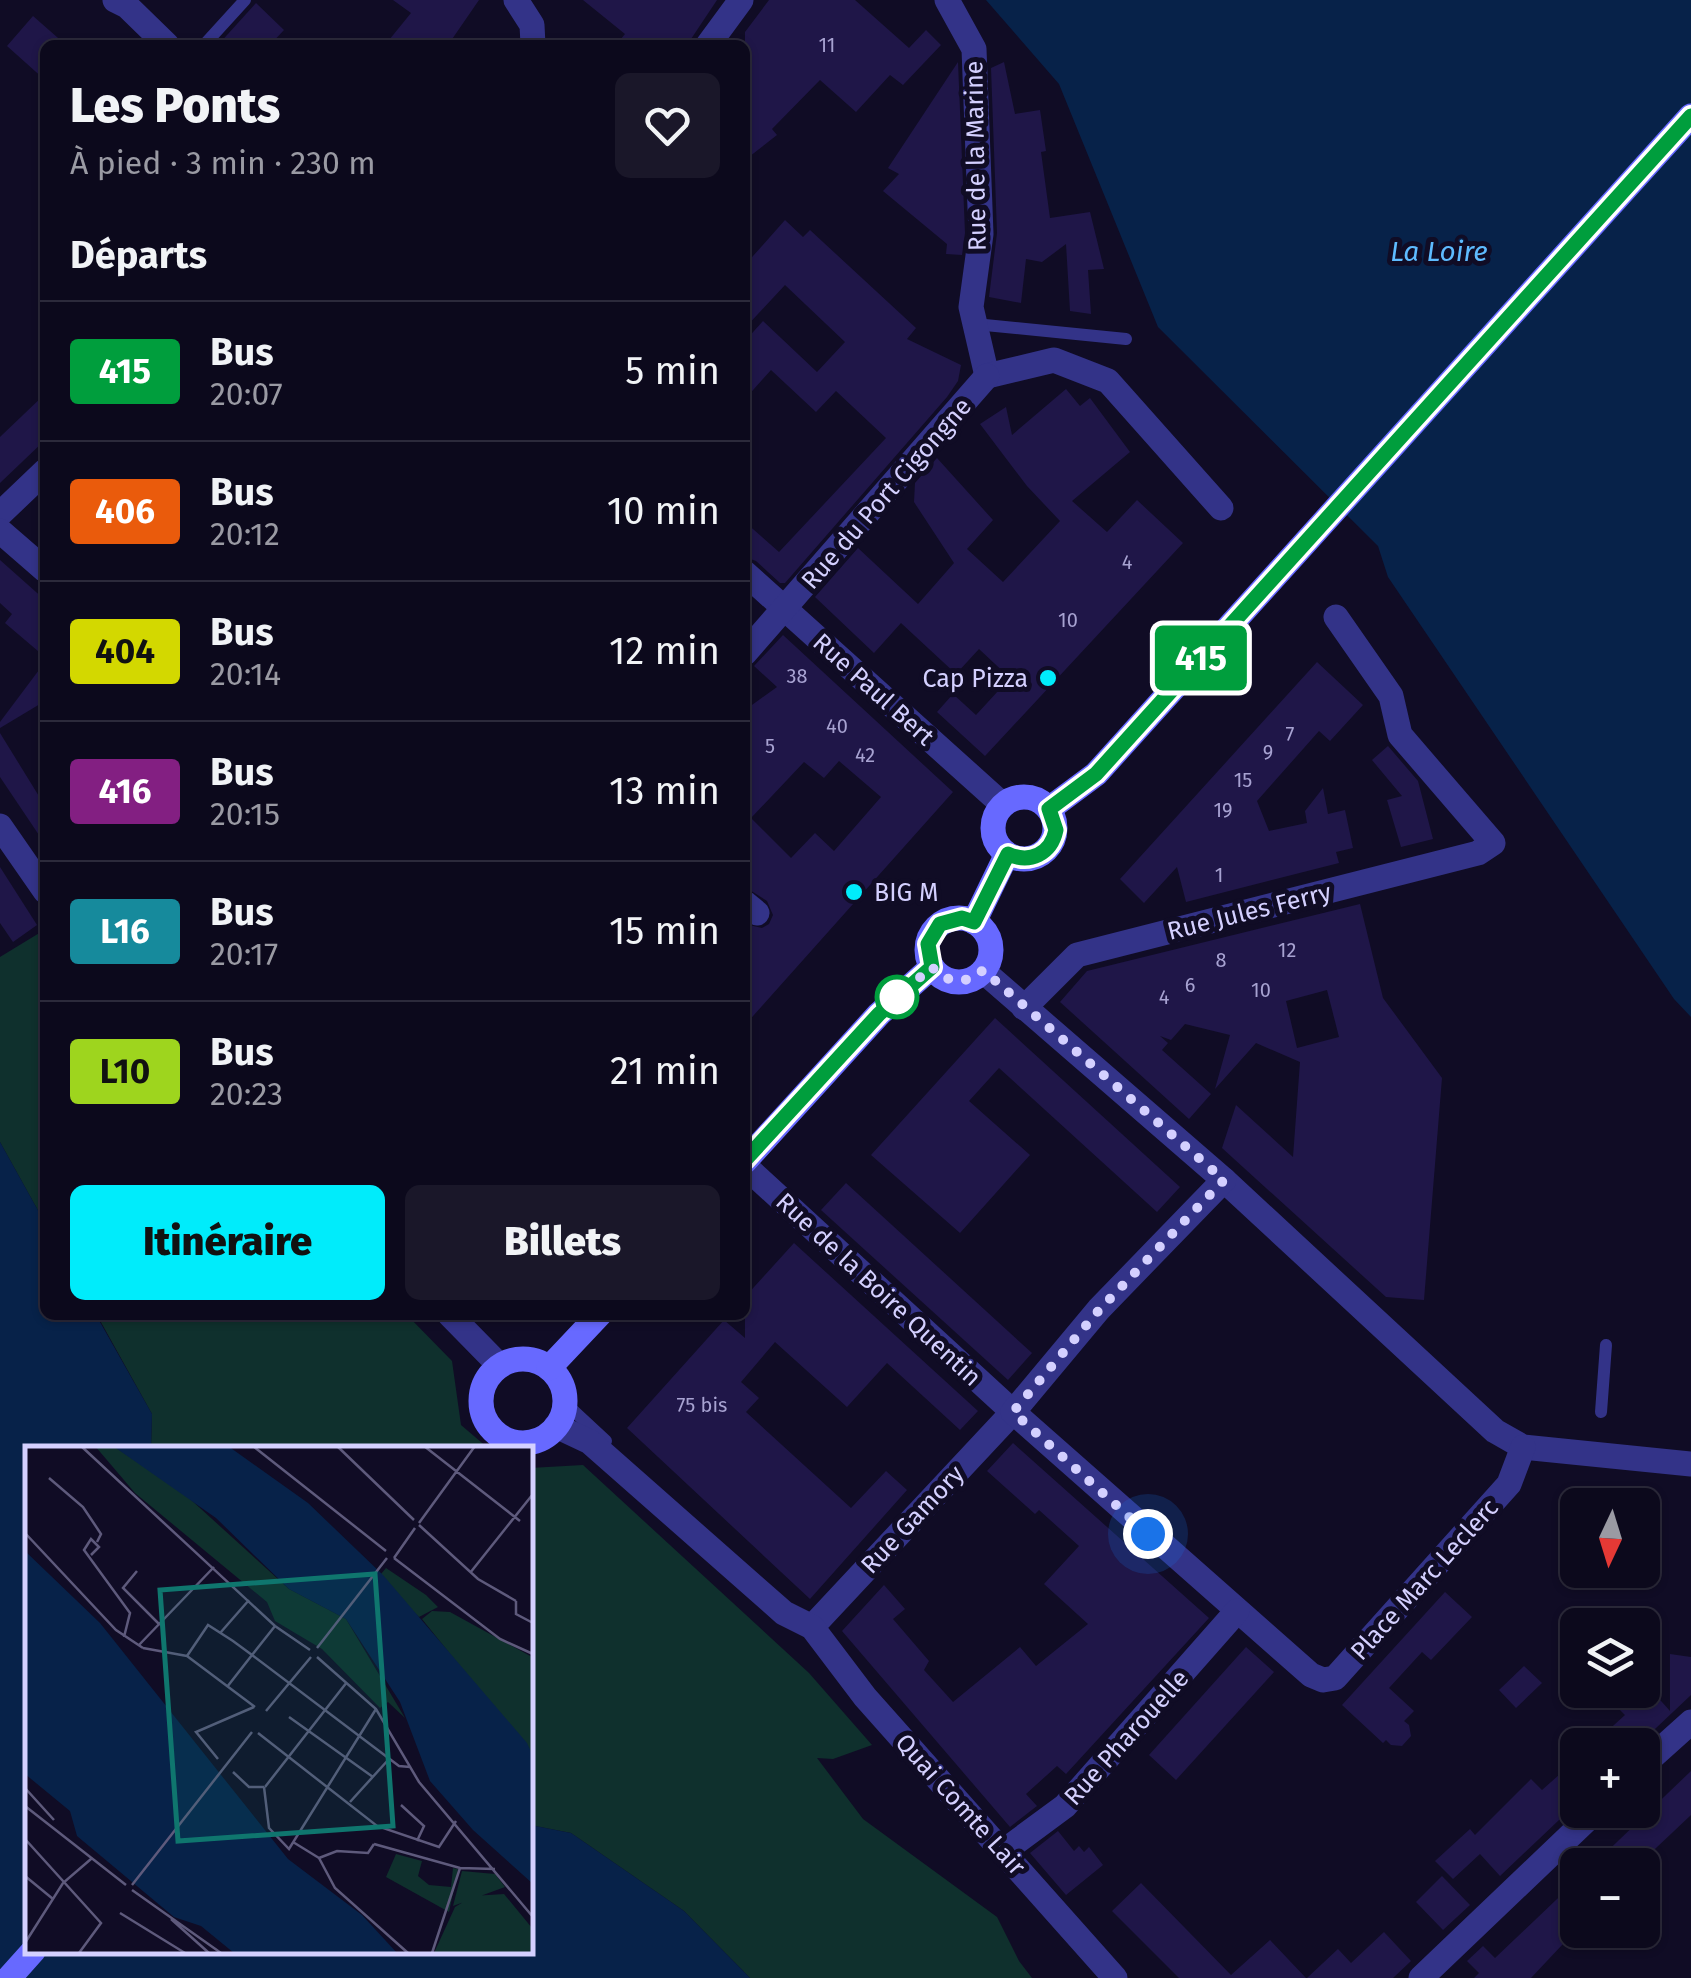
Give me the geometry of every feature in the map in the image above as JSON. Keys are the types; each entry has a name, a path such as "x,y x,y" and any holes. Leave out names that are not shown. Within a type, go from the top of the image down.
{"main road":[{"path":"1049,809 1096,774 1691,116"},
{"path":"1027,797 1040,800 1049,809 1056,830 1047,849 1028,859 1000,848 993,831 1003,805 1014,798 1027,797"},
{"path":"974,922 1008,854"},
{"path":"962,918 974,922 989,938 991,950 983,970 976,977 957,982 938,974 932,967 928,944 940,924 962,918"},
{"path":"750,1157 879,1014 932,967"},
{"path":"549,1368 594,1320"},
{"path":"525,1359 549,1368 563,1389 560,1414 534,1442 490,1441 481,1399 490,1374 500,1366 525,1359"},
{"path":"9,1978 31,1953"}],"street":[{"path":"516,0 532,25 533,40"},
{"path":"712,40 740,0"},
{"name":"Rue de la Marine","path":"947,0 974,49 981,234 971,307 987,376"},
{"path":"124,2 162,40"},
{"path":"987,376 1054,360 1108,381 1221,508"},
{"name":"Rue du Port Cigongne","path":"750,647 987,376"},
{"path":"0,514 40,476"},
{"path":"0,531 40,566"},
{"name":"Rue Paul Bert","path":"750,578 1003,805"},
{"name":"Rue Jules Ferry","path":"1024,1008 1078,954 1478,853 1492,844 1400,735 1391,696 1336,617"},
{"path":"0,826 40,884"},
{"path":"983,970 1224,1180 1495,1432 1522,1447 1691,1464"},
{"name":"Rue de la Boire Quentin","path":"750,1168 1013,1412"},
{"path":"1013,1412 1100,1309 1224,1180"},
{"path":"455,1320 500,1366"},
{"name":"Place Marc Leclerc","path":"1013,1412 1311,1675 1323,1680 1335,1678 1509,1484 1522,1447"},
{"name":"Rue Gamory","path":"812,1627 1013,1412"},
{"name":"Quai Comte Lair","path":"560,1414 784,1613 812,1627 877,1710 1115,1978"},
{"name":"Rue Pharouelle","path":"1004,1851 1065,1806 1237,1611"},
{"path":"1660,1750 1691,1722"},
{"path":"1422,1978 1578,1828"}],"lane":[{"path":"208,40 244,0"},
{"path":"975,324 1126,339"},
{"path":"1601,1412 1606,1345"}],"green space":[{"path":"40,933 40,1214 0,1142 0,957"},
{"path":"100,1320 412,1320 452,1361 461,1425 486,1446 151,1446 152,1414"},
{"path":"583,1465 809,1673 872,1745 833,1759 817,1758 863,1819 997,1917 1032,1978 750,1978 684,1911 571,1833 532,1825 532,1468"}],"water":[{"name":"La Loire","path":"986,0 1691,0 1691,1017 1674,999 1388,577 1378,546 1158,327 1059,84"},
{"path":"0,1142 40,1214 40,1320 99,1320 152,1414 151,1446 25,1446 25,1953 532,1953 532,1825 571,1833 684,1911 750,1978 0,1978"}],"building":[{"path":"393,0 479,0 451,40 389,40 411,13"},
{"path":"583,0 717,0 690,40 620,40 625,34"},
{"path":"769,0 855,0 909,48 926,30 941,45 903,85 890,75 856,112 820,80 772,129 777,135 750,156 750,40 745,40 745,32"},
{"path":"256,3 284,30 275,40 223,40"},
{"path":"33,16 60,40 40,40 40,76 7,46"},
{"path":"958,62 965,233 962,255 946,254 947,244 883,191 899,174 888,168"},
{"path":"1004,62 1015,114 1040,110 1050,218 1090,212 1104,269 1088,270 1091,314 1070,311 1066,244 1042,262 1026,259 1021,303 989,297 997,233 991,68"},
{"path":"785,220 803,237 810,230 916,328 907,339 961,365 958,381 947,397 785,583 750,559 750,526 779,552 886,438 836,391 816,412 771,370 750,393 750,335 763,321 817,372 845,342 785,285 750,323 750,259"},
{"path":"1066,389 1080,406 1090,398 1130,452 1072,501 1107,532 1137,500 1183,543 985,756 937,712 953,694 976,715 1010,678 979,649 956,674 901,623 874,653 815,597 858,548 918,604 954,563 914,502 915,483 937,458 993,520 967,549 1003,582 1060,521 1027,486 980,424 1006,407 1012,435"},
{"path":"40,399 40,445 0,483 0,437"},
{"path":"0,560 40,596 40,653 5,623 12,614 0,603"},
{"path":"783,635 953,792 750,1019 750,925 762,928 773,915 767,901 750,890 750,706 777,687 754,666","holes":["839,761 881,797 834,851 815,833 791,858 751,818 804,762 824,778"]},
{"path":"1317,662 1363,705 1330,741 1319,731 1257,801 1269,831 1307,823 1305,811 1323,788 1328,814 1345,810 1353,848 1336,852 1339,863 1186,902 1177,867 1144,903 1120,879"},
{"path":"40,669 40,704 0,728 0,722"},
{"path":"0,733 40,798 40,837 0,777"},
{"path":"1388,746 1418,781 1433,839 1401,847 1387,800 1402,796 1372,760"},
{"path":"0,867 37,925 13,942 0,923"},
{"path":"1360,904 1383,998 1442,1078 1424,1300 1386,1297 1222,1148 1236,1105 1293,1157 1300,1062 1256,1043 1215,1089 1230,1035 1185,1024 1171,1040 1160,1036 1168,1043 1162,1050 1211,1094 1189,1119 1060,1002 1087,971","holes":["1327,990 1339,1037 1297,1048 1286,1001"]},
{"path":"995,1018 1180,1187 1157,1212 999,1068 969,1101 1030,1155 960,1233 871,1155"},
{"path":"846,1183 1032,1353 1008,1380 821,1210"},
{"path":"794,1243 978,1411 960,1430 887,1363 847,1407 775,1342 741,1382 759,1398 746,1412 851,1508 886,1471 907,1490 810,1599 627,1428 724,1320 745,1338 745,1320 750,1320 750,1291"},
{"path":"1013,1443 1209,1618 1066,1774 1057,1766 1026,1794 1037,1806 1010,1827 842,1631 884,1585 905,1609 893,1619 929,1661 924,1670 953,1702 1020,1647 1036,1666 1088,1624 1044,1584 1079,1546 987,1471"},
{"path":"1445,1592 1472,1617 1431,1660 1422,1652 1389,1688 1414,1711 1404,1721 1411,1736 1402,1746 1386,1740 1383,1743 1342,1705"},
{"path":"1246,1647 1274,1672 1176,1780 1149,1755"},
{"path":"1670,1654 1691,1657 1691,1695 1656,1728 1611,1728 1625,1715 1618,1708 1660,1708 1660,1700 1670,1711"},
{"path":"1524,1666 1542,1683 1516,1708 1499,1690"},
{"path":"1691,1771 1691,1815 1656,1848 1611,1848 1632,1828 1660,1828 1660,1801"},
{"path":"1560,1774 1560,1819 1500,1876 1480,1854 1453,1879 1435,1861 1470,1829 1475,1835 1531,1779 1542,1790"},
{"path":"1058,1831 1074,1851 1079,1846 1084,1852 1089,1847 1103,1865 1066,1895 1030,1853"},
{"path":"1442,1876 1470,1905 1443,1930 1416,1902"},
{"path":"1141,1883 1231,1975 1270,1940 1306,1978 1179,1978 1112,1911"},
{"path":"1560,1896 1560,1947 1531,1978 1474,1978 1479,1973 1467,1961 1483,1946 1495,1958"},
{"path":"1384,1932 1411,1961 1393,1978 1307,1978 1338,1949 1351,1963"}],"bus line":[{"name":"415","path":"750,1155 879,1014 932,967 928,944 940,924 962,918 974,922 1008,854 1028,859 1047,849 1056,830 1049,809 1096,774 1691,116"}],"place":[{"name":"Cap Pizza","path":"1048,678"},
{"name":"BIG M","path":"854,892"}],"route":[{"path":"897,997 932,967 957,982 976,977 983,970 1224,1180 1100,1309 1013,1412 1148,1534"}]}
